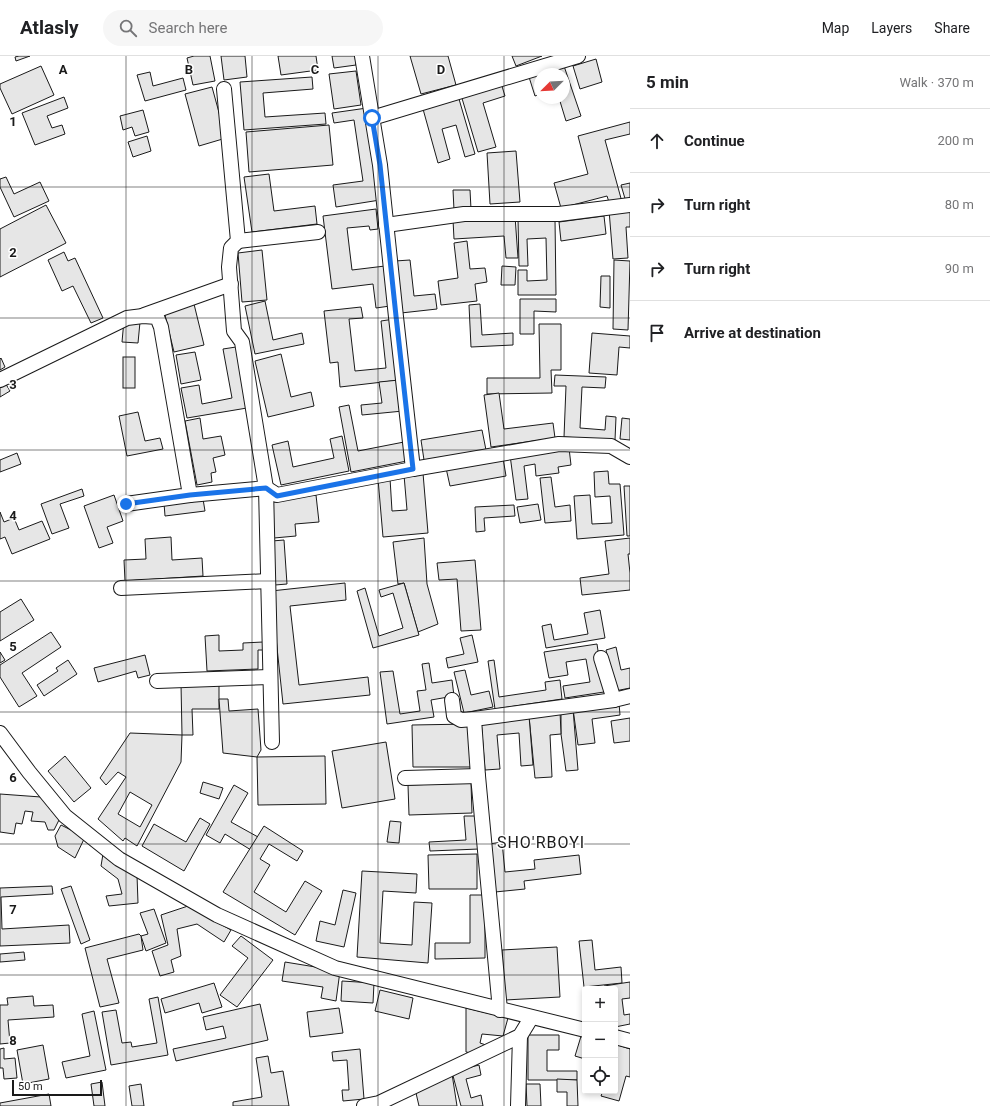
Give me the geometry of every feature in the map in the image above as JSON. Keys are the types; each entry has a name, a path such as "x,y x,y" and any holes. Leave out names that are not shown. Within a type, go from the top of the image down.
{"street":[{"path":"362,56 380,165 413,469"},
{"path":"372,118 578,56"},
{"path":"224,89 238,241"},
{"path":"386,225 464,214 559,214 630,205"},
{"path":"272,742 266,488 242,342 234,331 229,267 231,248 238,241 318,232"},
{"path":"0,380 128,318 143,316 231,284"},
{"path":"143,316 157,318 162,327 190,495"},
{"path":"126,504 190,495 266,488 277,496 413,469 559,444 611,446 630,457"},
{"path":"121,588 268,581"},
{"path":"602,658 614,700"},
{"path":"157,681 270,678"},
{"path":"452,700 454,716 461,720 614,700 630,696"},
{"path":"474,719 500,1010"},
{"path":"0,734 29,772 66,816 119,859 217,915 335,968 531,1018 582,1029"},
{"path":"405,778 478,776"},
{"path":"518,1106 520,1036 531,1018"},
{"path":"364,1106 379,1105 520,1036"},
{"path":"618,1038 630,1041"}],"building":[{"path":"30,56 16,61 15,57"},
{"path":"194,56 210,56 215,81 193,85 187,58"},
{"path":"221,56 245,56 247,77 224,80"},
{"path":"278,56 316,56 318,70 281,75"},
{"path":"332,56 355,56 356,65 334,68"},
{"path":"410,56 448,56 456,85 421,94"},
{"path":"512,56 542,56 516,66"},
{"path":"596,59 602,82 580,89 573,66"},
{"path":"41,66 54,95 12,114 0,88 0,84"},
{"path":"356,71 361,105 334,109 329,74"},
{"path":"150,72 153,86 183,78 186,90 145,101 137,75"},
{"path":"534,75 534,93 529,77"},
{"path":"312,77 313,89 263,93 265,117 325,113 326,124 244,130 240,82"},
{"path":"501,83 505,96 483,103 496,147 478,152 461,95"},
{"path":"570,84 581,116 566,121 561,104 570,104"},
{"path":"212,87 226,138 199,146 185,94"},
{"path":"64,97 68,108 47,116 52,128 62,125 65,134 35,145 22,113"},
{"path":"459,99 475,154 465,157 456,125 442,129 450,159 438,163 423,109"},
{"path":"367,108 380,200 336,207 333,185 363,181 354,120 334,123 332,113"},
{"path":"143,110 149,132 135,136 132,127 123,130 120,116"},
{"path":"630,122 630,134 605,140 622,202 610,205 607,196 561,208 554,183 588,174 578,136"},
{"path":"329,125 333,165 249,172 246,132"},
{"path":"147,136 151,151 133,157 128,142"},
{"path":"516,151 520,202 490,204 487,153"},
{"path":"269,174 274,211 315,206 317,224 252,232 244,177"},
{"path":"6,177 14,194 40,182 49,201 14,217 0,187 0,179"},
{"path":"630,183 630,201 626,202 621,185"},
{"path":"453,190 470,190 471,209 454,210"},
{"path":"46,205 66,243 0,277 0,229"},
{"path":"376,209 378,229 370,230 369,226 347,228 352,270 385,266 390,306 376,308 373,284 332,289 323,216"},
{"path":"630,209 630,227 626,227 628,258 613,259 609,210"},
{"path":"515,216 518,258 506,258 504,236 454,239 453,220"},
{"path":"604,216 606,234 561,241 559,222"},
{"path":"518,219 555,219 556,295 518,295 518,270 527,270 527,281 547,280 546,238 527,239 528,266 519,266"},
{"path":"467,241 470,269 485,268 487,282 475,284 477,301 441,305 438,281 458,278 454,243"},
{"path":"262,250 267,300 242,302 238,253"},
{"path":"64,252 68,261 75,258 103,318 91,323 73,286 62,291 48,260"},
{"path":"410,260 414,296 435,294 437,309 401,313 395,261"},
{"path":"614,260 630,261 628,330 613,329"},
{"path":"502,266 516,267 515,285 501,285"},
{"path":"601,276 610,276 610,308 600,307"},
{"path":"520,299 556,299 556,312 534,311 534,334 520,334"},
{"path":"265,301 273,340 302,333 304,344 255,354 245,306"},
{"path":"194,304 204,345 174,352 164,311"},
{"path":"480,304 482,335 513,333 513,345 471,347 469,305"},
{"path":"361,307 363,318 349,319 355,371 386,368 381,321 394,319 400,380 340,387 338,362 330,363 324,311"},
{"path":"124,320 140,322 138,343 122,342"},
{"path":"539,324 561,324 561,370 551,370 552,393 487,394 487,378 540,378"},
{"path":"592,333 630,336 630,348 619,347 617,375 589,373"},
{"path":"236,347 247,408 187,418 181,388 199,385 202,404 232,398 223,349"},
{"path":"195,352 201,380 181,384 176,355"},
{"path":"281,354 291,397 311,392 314,406 268,417 255,361"},
{"path":"123,357 135,357 135,388 123,388"},
{"path":"1,358 5,367 0,370 0,359"},
{"path":"555,375 606,377 605,388 582,387 580,428 605,430 606,416 616,417 615,440 564,437 566,386 554,386"},
{"path":"399,380 403,411 362,415 361,405 382,403 379,382"},
{"path":"4,381 10,391 0,397 0,383"},
{"path":"499,393 504,429 553,423 555,438 491,447 484,395"},
{"path":"349,405 358,451 404,442 407,461 351,472 339,407"},
{"path":"138,412 145,441 160,438 163,449 127,456 119,416"},
{"path":"200,418 203,439 221,436 225,455 213,458 216,472 211,473 212,482 197,485 185,421"},
{"path":"622,418 630,419 630,440 620,439"},
{"path":"482,430 486,450 424,460 421,440"},
{"path":"342,436 349,471 281,485 272,445 288,441 293,467 334,458 330,439"},
{"path":"569,448 571,465 558,467 559,473 536,476 535,464 524,466 528,499 516,500 510,455"},
{"path":"17,453 21,464 0,472 0,460"},
{"path":"503,458 506,476 450,486 446,468"},
{"path":"608,471 609,484 620,484 624,535 577,539 574,496 590,495 592,524 612,523 610,496 595,497 594,472"},
{"path":"423,473 428,533 383,537 378,479 390,478 392,511 407,510 404,475"},
{"path":"551,477 555,507 570,505 571,521 545,523 540,478"},
{"path":"624,486 630,486 630,536 627,536"},
{"path":"82,489 84,496 60,504 69,528 52,534 41,504"},
{"path":"114,495 123,521 107,527 113,543 99,548 84,506"},
{"path":"316,495 319,522 295,524 296,536 274,538 270,499"},
{"path":"203,499 205,511 165,516 164,503"},
{"path":"538,504 541,520 520,523 517,507"},
{"path":"514,505 515,516 484,518 485,531 476,532 475,507"},
{"path":"0,512 4,522 14,518 19,530 42,521 50,539 12,554 5,537 0,539"},
{"path":"171,537 172,560 202,558 203,576 125,581 124,560 146,559 145,539"},
{"path":"424,538 427,584 438,624 418,632 404,583 398,584 393,542"},
{"path":"630,538 630,554 628,554 630,590 582,595 580,578 609,574 605,541"},
{"path":"284,540 287,584 275,585 272,541"},
{"path":"475,560 481,630 461,631 457,579 439,580 437,563"},
{"path":"345,583 346,600 290,606 299,685 368,677 370,695 283,704 271,591"},
{"path":"404,583 419,635 373,648 357,591 365,588 379,636 403,628 393,593 381,597 379,590"},
{"path":"21,599 34,620 0,641 0,612"},
{"path":"600,610 605,638 546,648 542,626 551,624 554,640 588,634 584,613"},
{"path":"51,632 61,647 22,673 37,696 19,707 0,677 0,665"},
{"path":"219,635 219,651 243,650 243,643 263,642 264,650 258,650 258,669 207,671 205,636"},
{"path":"472,635 478,662 448,668 446,658 464,654 460,638"},
{"path":"597,644 604,692 565,698 563,686 590,682 586,659 566,662 568,675 549,678 544,652"},
{"path":"616,647 621,670 630,668 630,688 615,691 606,650"},
{"path":"0,652 5,660 0,663"},
{"path":"145,655 150,675 138,678 136,671 98,682 94,668"},
{"path":"68,660 77,674 44,696 37,685 58,671 56,668"},
{"path":"494,660 499,697 546,690 545,682 560,680 562,699 495,709 488,661"},
{"path":"429,663 432,683 452,680 454,696 431,700 434,717 387,724 380,672 393,671 400,714 420,711 417,691 426,690 422,664"},
{"path":"465,670 471,695 489,691 493,707 464,713 454,672"},
{"path":"219,683 219,709 192,709 193,735 182,735 181,684"},
{"path":"219,699 228,699 229,711 258,709 261,750 257,757 223,753"},
{"path":"619,703 620,715 592,719 595,743 578,745 573,709"},
{"path":"573,709 578,770 566,771 561,734 561,710"},
{"path":"560,711 561,734 550,735 552,777 535,778 529,716"},
{"path":"529,716 533,765 521,766 519,733 497,735 500,769 485,770 481,720"},
{"path":"630,718 630,741 614,743 611,721"},
{"path":"470,724 471,767 413,767 412,725"},
{"path":"130,733 182,735 181,762 137,846 125,838 123,841 98,819 126,777 118,772 106,785 100,778","holes":["130,792 152,805 140,827 118,814"]},
{"path":"386,742 395,799 342,808 332,751"},
{"path":"65,756 91,788 74,802 48,771"},
{"path":"325,756 326,804 258,805 257,757"},
{"path":"203,782 223,788 219,799 200,793"},
{"path":"471,783 472,813 409,815 408,785"},
{"path":"234,785 248,793 231,822 258,837 251,850 225,834 220,843 206,835"},
{"path":"0,794 41,797 59,820 54,830 48,830 45,822 31,821 33,812 25,811 22,824 16,823 14,834 0,832"},
{"path":"464,816 477,816 479,849 430,851 429,842 466,840"},
{"path":"200,818 210,824 184,871 142,846 154,824 186,842"},
{"path":"390,821 401,822 399,843 387,842"},
{"path":"61,825 85,837 75,858 58,847 55,836"},
{"path":"264,826 303,851 297,861 269,844 260,859 270,865 254,892 286,912 305,881 322,891 295,935 223,892"},
{"path":"502,842 505,872 535,869 534,860 579,855 581,874 524,881 525,889 495,892 489,844"},
{"path":"103,854 137,875 138,903 109,906 106,896 122,894 118,879 101,866"},
{"path":"477,854 477,889 429,889 428,855"},
{"path":"362,871 417,874 416,893 383,891 380,943 412,945 414,902 432,903 428,963 357,957"},
{"path":"52,886 53,894 1,897 2,929 69,925 70,943 0,946 0,888"},
{"path":"71,886 90,940 81,944 61,889"},
{"path":"343,890 356,893 344,947 316,941 320,921 335,925"},
{"path":"470,895 485,895 485,958 435,959 435,943 470,943"},
{"path":"188,906 231,930 224,942 197,924 177,929 181,956 171,960 174,972 160,976 152,951 168,945 161,915"},
{"path":"154,909 166,943 146,951 141,936 148,934 140,913"},
{"path":"139,934 141,936 143,950 107,959 119,1003 100,1007 85,948"},
{"path":"241,936 273,960 237,1007 220,995 248,958 232,946"},
{"path":"592,940 595,970 621,967 622,983 584,986 579,941"},
{"path":"557,947 560,997 505,1000 502,950"},
{"path":"24,952 25,960 0,962 0,954"},
{"path":"285,962 340,971 336,1001 321,998 323,987 282,981"},
{"path":"342,981 374,983 373,1003 341,1001"},
{"path":"630,982 630,998 622,999 624,1015 630,1014 630,1024 618,1026 618,986 604,986"},
{"path":"214,983 222,1007 202,1013 199,1003 165,1013 161,999"},
{"path":"380,990 413,998 409,1019 375,1011"},
{"path":"33,996 34,1006 53,1005 54,1017 8,1020 10,1043 0,1044 0,1005 8,1005 7,998"},
{"path":"158,997 168,1055 111,1065 102,1012 116,1010 122,1043 131,1042 132,1047 157,1043 149,999"},
{"path":"260,1004 268,1040 176,1061 173,1049 226,1038 223,1026 206,1030 203,1017"},
{"path":"339,1008 343,1033 310,1037 307,1012"},
{"path":"466,1008 508,1018 503,1036 482,1034 480,1043 489,1046 477,1054 466,1052"},
{"path":"94,1011 106,1070 66,1078 62,1062 90,1056 82,1014"},
{"path":"582,1033 582,1058 575,1056"},
{"path":"528,1035 559,1035 559,1050 547,1050 547,1071 577,1071 577,1080 528,1080"},
{"path":"43,1045 49,1079 23,1084 17,1050"},
{"path":"618,1045 630,1049 630,1077 626,1076 619,1101 601,1096 602,1094 618,1094"},
{"path":"4,1048 4,1059 15,1058 17,1078 4,1079 3,1068 0,1068 0,1049"},
{"path":"360,1049 364,1099 343,1101 342,1090 349,1090 347,1060 333,1061 332,1052"},
{"path":"268,1056 271,1073 283,1071 289,1106 233,1106 233,1102 262,1097 256,1058"},
{"path":"479,1065 481,1075 466,1079 471,1098 481,1095 483,1106 461,1106 452,1072"},
{"path":"452,1074 457,1106 419,1106 416,1093"},
{"path":"557,1079 577,1080 578,1106 567,1106 567,1092 557,1092"},
{"path":"102,1082 105,1106 94,1106 91,1084"},
{"path":"141,1084 144,1106 132,1106 129,1086"},
{"path":"526,1084 540,1084 541,1106 527,1106"},
{"path":"49,1094 51,1106 0,1106 0,1103"}],"district":[{"name":"SHO'RBOYI","path":"541,842"}],"route":[{"path":"126,504 190,495 266,488 277,496 413,469 380,165 372,118"}]}
